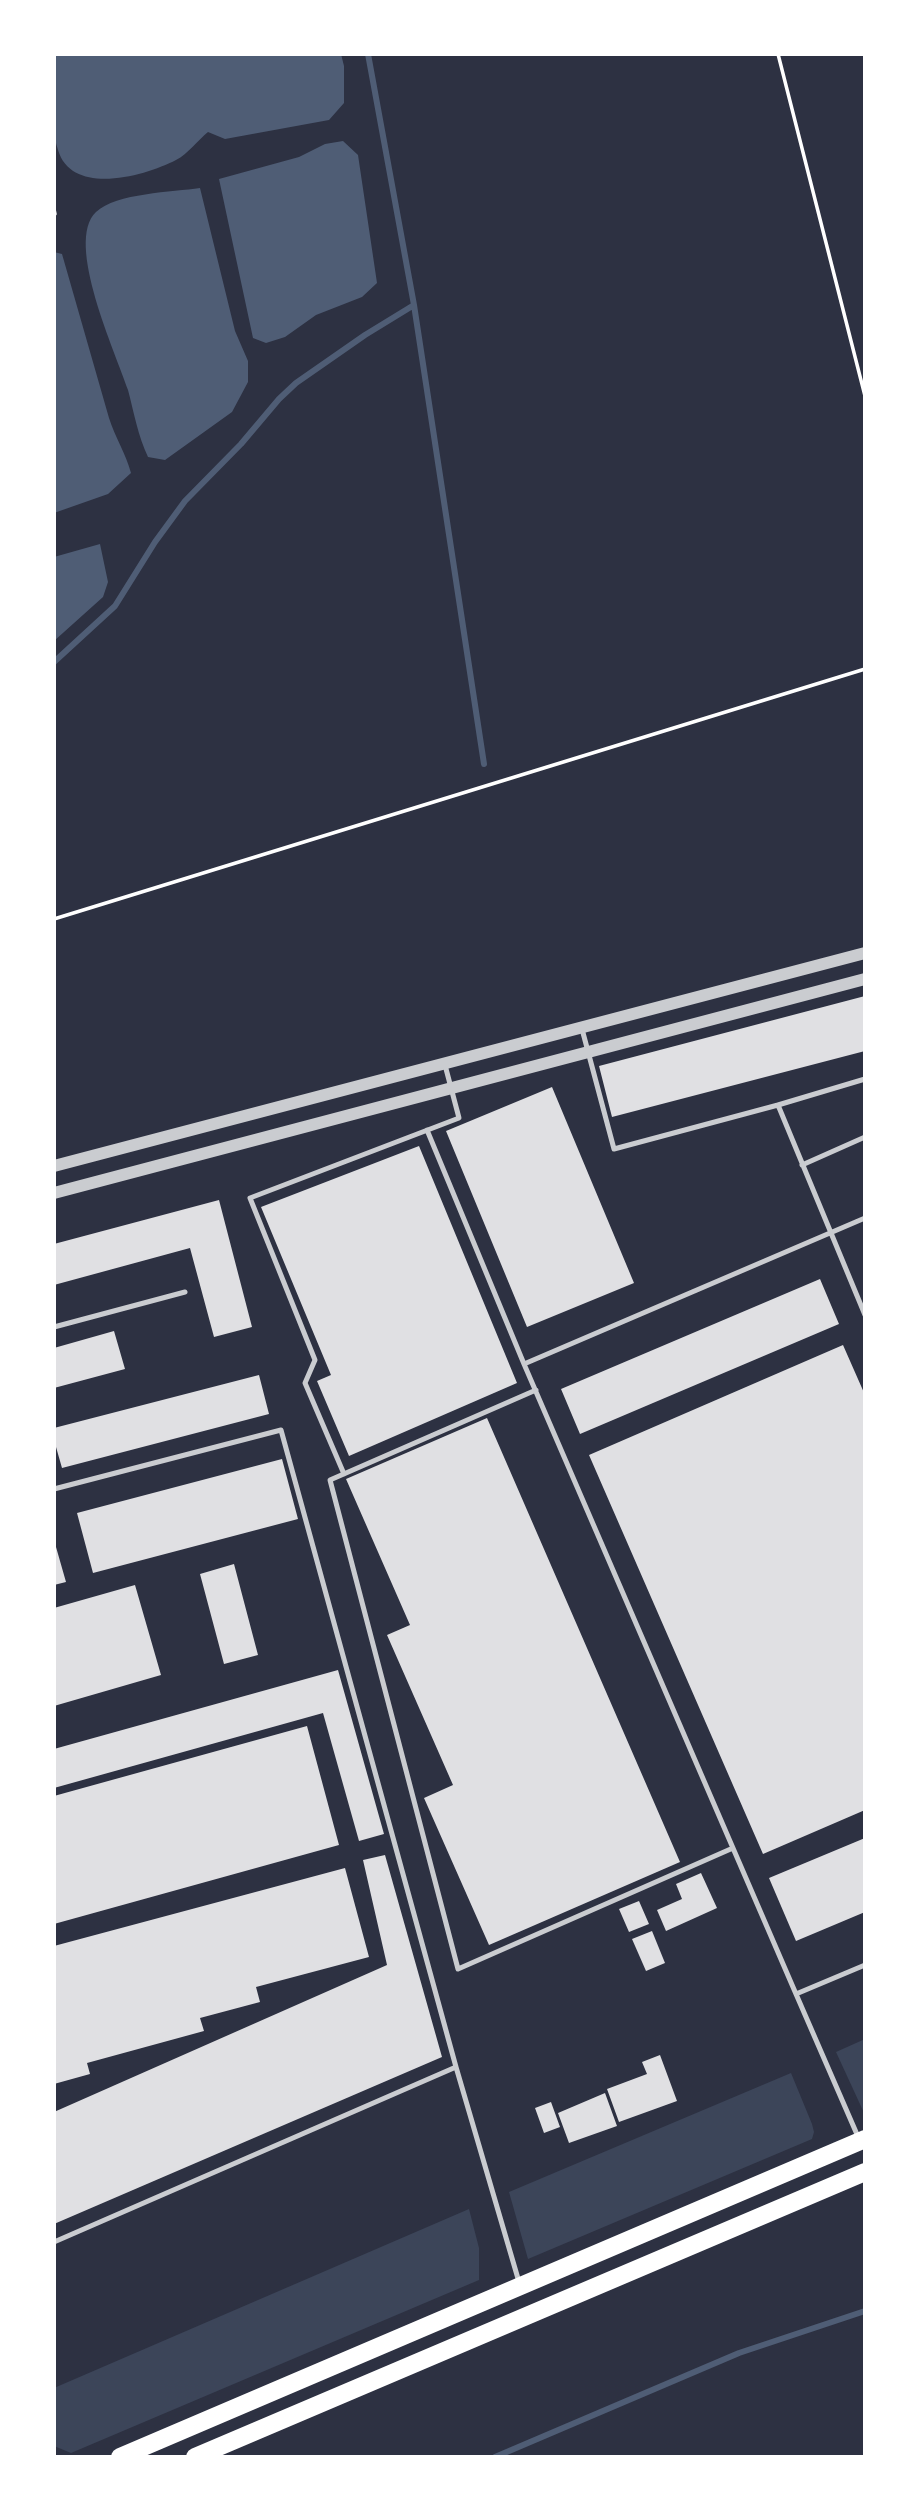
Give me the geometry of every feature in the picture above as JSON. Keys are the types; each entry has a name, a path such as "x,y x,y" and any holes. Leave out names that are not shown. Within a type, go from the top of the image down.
{"main road":[{"path":"120,2457 862,2140"},
{"path":"195,2457 865,2172"}],"street":[{"path":"54,1166 865,953"},
{"path":"54,1193 865,979"}],"lane":[{"path":"582,1029 614,1149 865,1079"},
{"path":"344,1474 305,1383 315,1360 250,1198 459,1118 445,1065"},
{"path":"778,1105 865,1315"},
{"path":"427,1130 524,1364 796,1994 862,2140"},
{"path":"802,1164 865,1137"},
{"path":"524,1364 865,1218"},
{"path":"54,1327 185,1292"},
{"path":"536,1390 330,1480 458,1969 733,1848"},
{"path":"54,1489 281,1430 456,2067 520,2286"},
{"path":"796,1994 865,1965"},
{"path":"54,2242 456,2067"}],"path":[{"path":"778,54 865,396"},
{"path":"54,919 865,669"}],"shaded area":[{"path":"54,54 341,54 344,66 344,103 329,120 225,139 208,132 185,154 163,166 129,176 93,178 78,174 66,165 58,150 53,115"},
{"path":"343,141 358,155 377,283 362,297 316,315 285,337 266,343 253,338 219,179 299,157 325,144"},
{"path":"200,188 235,331 248,361 248,382 232,412 165,460 148,457 136,424 128,390 104,325 89,272 86,247 88,227 96,212 117,201 145,194"},
{"path":"54,252 62,254 109,418 131,473 108,494 54,513"},
{"path":"100,544 108,582 103,597 54,641 54,557"},
{"path":"865,2039 865,2115 836,2052"},
{"path":"791,2073 812,2124 812,2139 528,2259 509,2192"},
{"path":"469,2209 479,2248 479,2280 71,2453 54,2446 54,2388"}],"building":[{"path":"865,996 865,1051 612,1117 599,1066"},
{"path":"552,1087 634,1283 527,1327 446,1131"},
{"path":"419,1146 517,1383 349,1456 317,1381 331,1375 261,1207"},
{"path":"219,1200 252,1327 214,1337 190,1248 54,1285 54,1244"},
{"path":"820,1279 839,1324 580,1434 561,1389"},
{"path":"114,1331 125,1369 54,1388 54,1348"},
{"path":"843,1345 865,1395 865,1810 763,1854 589,1455"},
{"path":"259,1375 269,1414 62,1468 54,1440 54,1428"},
{"path":"487,1418 680,1862 489,1945 424,1798 453,1785 387,1635 410,1625 346,1479"},
{"path":"282,1459 298,1519 93,1573 77,1513"},
{"path":"54,1540 66,1582 54,1585"},
{"path":"234,1564 258,1655 224,1664 200,1574"},
{"path":"135,1585 161,1675 54,1706 54,1608"},
{"path":"338,1670 384,1834 359,1841 323,1713 54,1788 54,1749"},
{"path":"307,1726 339,1845 54,1924 54,1796"},
{"path":"865,1838 865,1912 796,1941 769,1878"},
{"path":"385,1855 442,2057 54,2224 54,2112 387,1965 363,1860"},
{"path":"345,1868 369,1957 256,1987 260,2002 200,2018 204,2031 87,2063 90,2074 54,2084 54,1946"},
{"path":"701,1873 717,1908 666,1931 657,1910 682,1899 676,1884"},
{"path":"639,1901 649,1924 629,1932 619,1909"},
{"path":"652,1931 665,1963 646,1971 632,1939"},
{"path":"660,2055 677,2101 619,2122 607,2089 647,2074 642,2062"},
{"path":"605,2093 617,2126 569,2143 558,2113"},
{"path":"551,2102 560,2127 544,2133 535,2108"}],"waterway":[{"path":"368,54 414,305 484,764"},
{"path":"54,662 115,606 155,542 185,501 241,444 279,399 296,383 414,305"},
{"path":"495,2457 739,2353 865,2311"}]}
